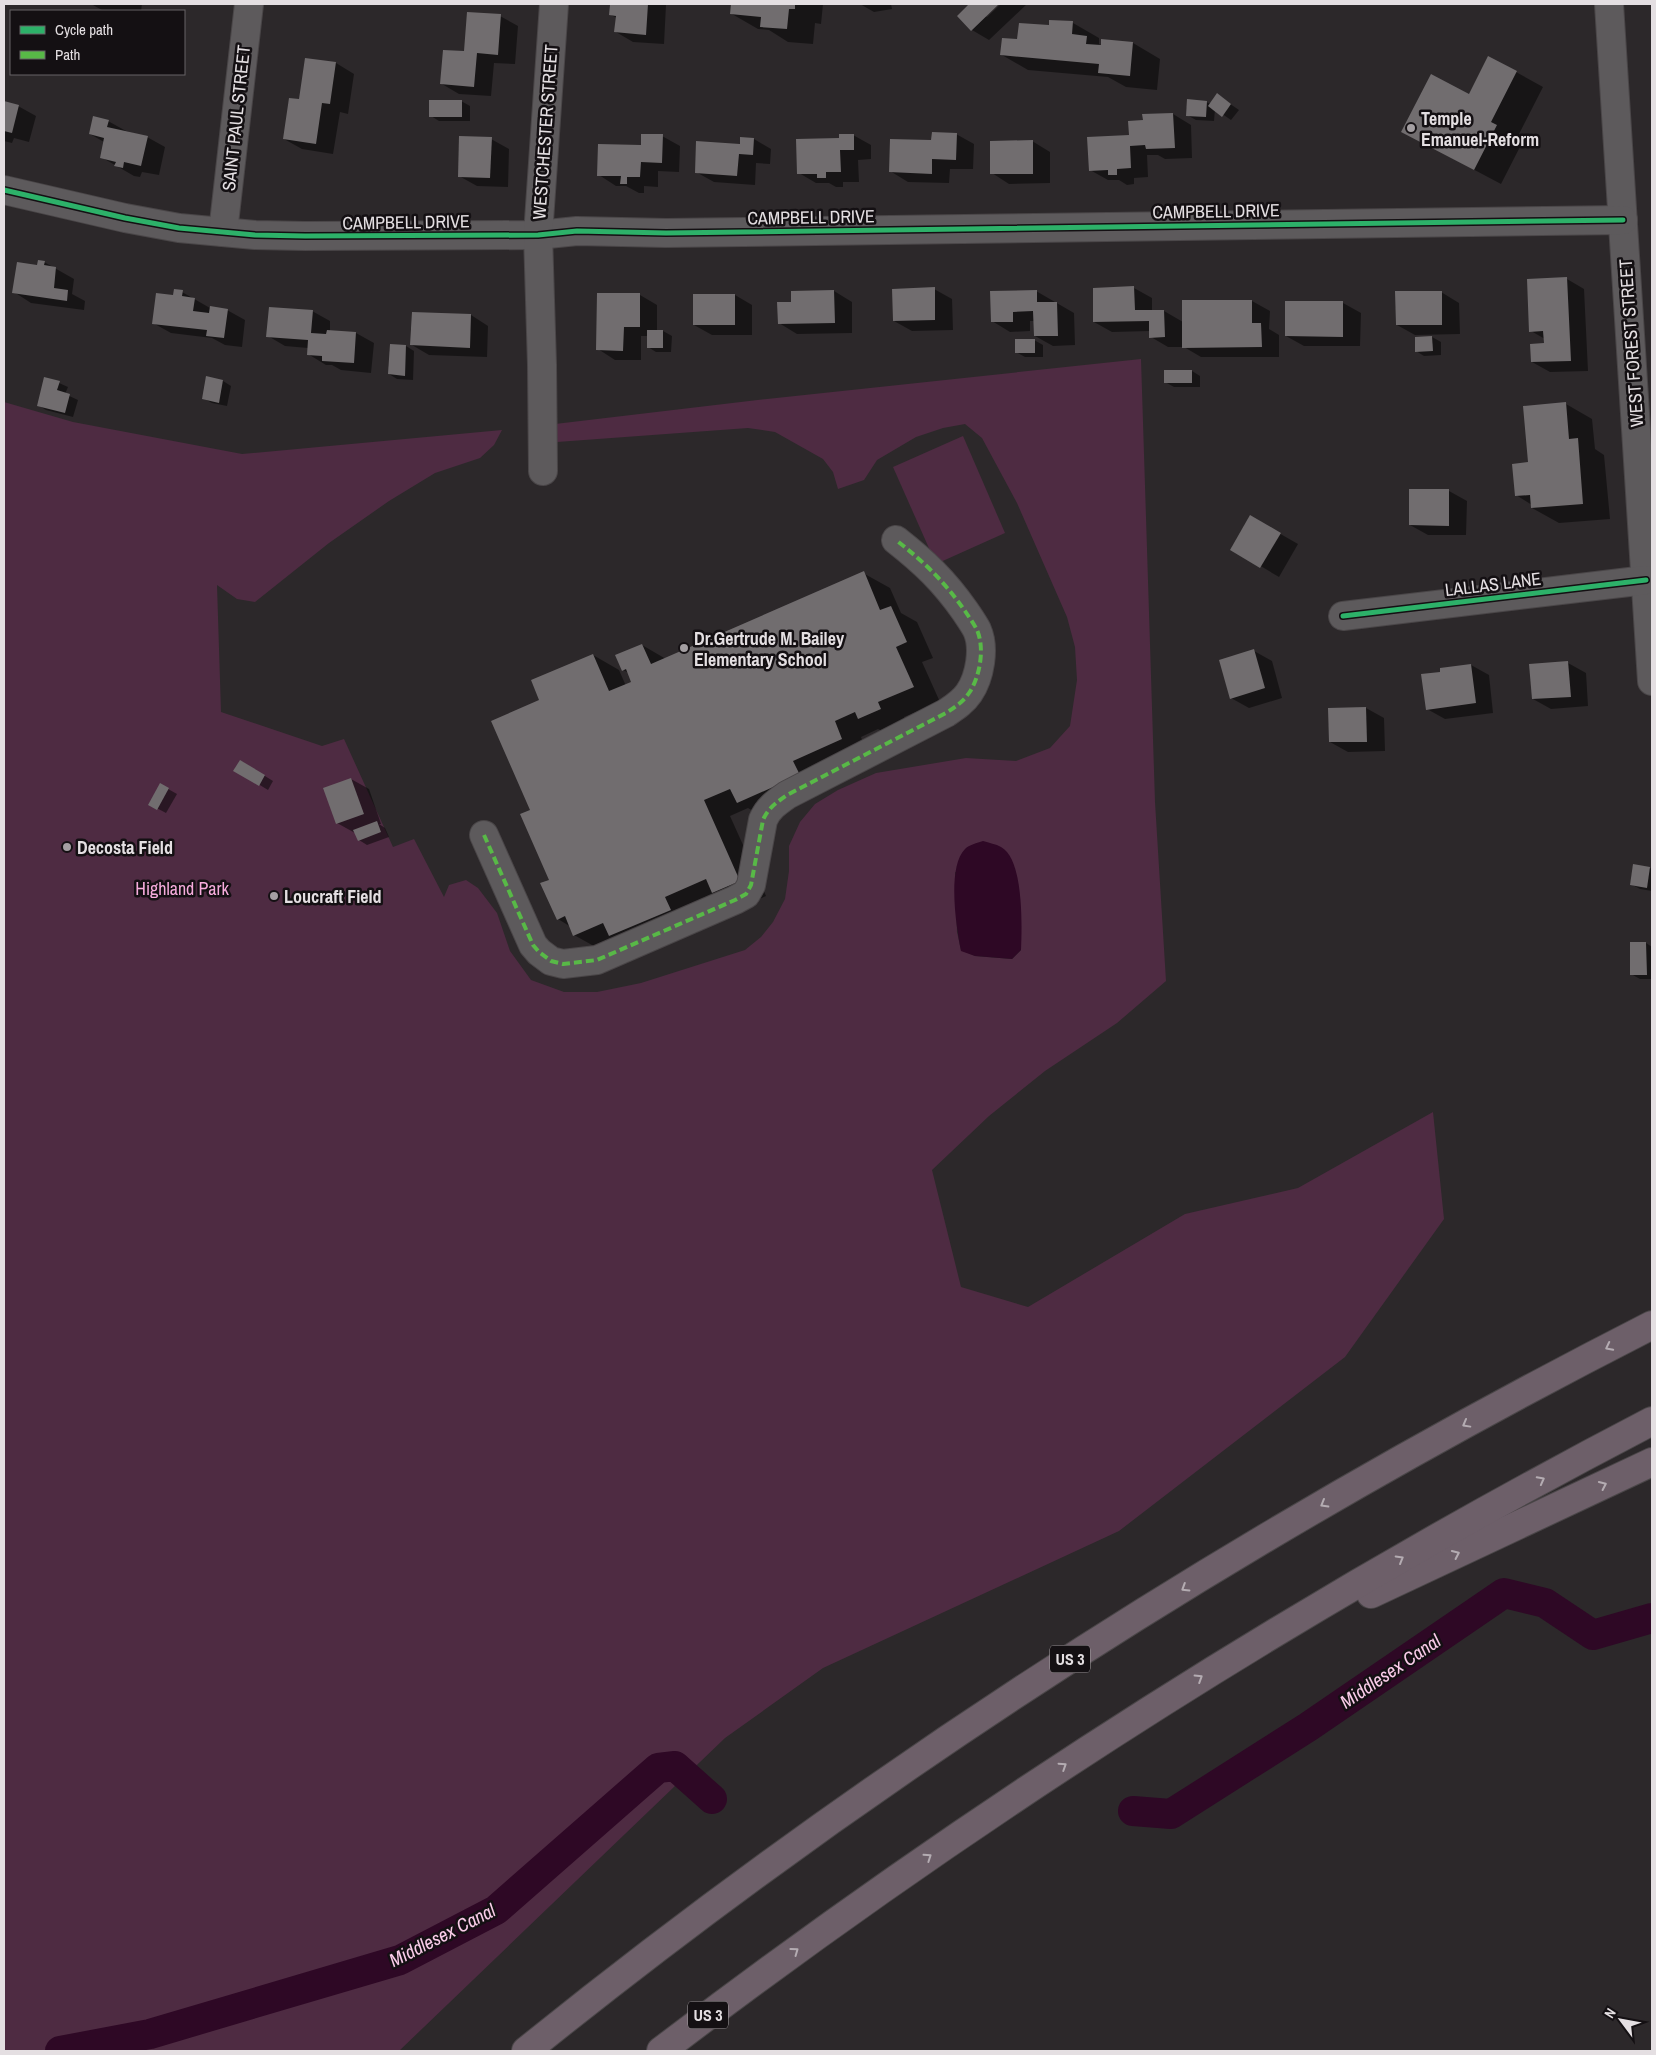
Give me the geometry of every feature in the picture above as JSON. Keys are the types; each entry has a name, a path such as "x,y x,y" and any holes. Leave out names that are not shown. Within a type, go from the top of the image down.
{"highway":[{"name":"US 3","path":"526,2051 703,1912 872,1791 1045,1674 1308,1513 1488,1411 1652,1325"},
{"name":"US 3","path":"661,2051 880,1889 1050,1774 1222,1664 1490,1507 1652,1422"},
{"path":"1222,1664 1652,1462"}],"street":[{"name":"SAINT PAUL STREET","path":"223,232 248,4"},
{"name":"WESTCHESTER STREET","path":"543,471 538,235 554,4"},
{"name":"WEST FOREST STREET","path":"1609,4 1652,681"},
{"name":"CAMPBELL DRIVE","path":"4,190 125,218 179,228 305,236 538,235 577,231 666,233 1623,220"},
{"path":"484,835 533,945 551,961 563,964 597,960 705,914 746,894 754,877 763,820 767,812 776,803 787,795 946,713 959,704 970,692 977,676 981,649 978,631 954,596 932,570 896,540"},
{"name":"LALLAS LANE","path":"1343,616 1646,580"}],"green space":[{"name":"Highland Park","path":"1141,359 1155,802 1166,981 1117,1023 1045,1071 989,1116 932,1170 961,1287 1028,1307 1185,1214 1298,1188 1433,1112 1444,1219 1345,1357 1119,1531 823,1668 725,1738 399,2051 4,2051 4,402 73,422 242,454 502,430 494,445 480,458 435,473 389,501 329,543 255,602 237,599 217,585 221,712 322,746 344,739 393,847 414,839 444,897 449,885 466,880 478,888 497,913 510,951 531,980 564,992 597,992 641,983 745,950 761,937 773,922 785,899 789,871 789,846 800,822 815,804 838,790 876,773 966,758 1016,761 1050,748 1070,726 1077,680 1075,647 1067,617 1017,503 982,438 965,424 943,428 916,437 877,460 864,480 838,489 833,472 823,459 775,432 748,428 557,442 555,424","holes":["955,872 1020,899 1021,950 1012,959 975,956 961,950 957,932"]},
{"path":"963,436 1005,533 936,564 893,467"}],"shaded area":[{"path":"983,841 1001,847 1009,854 1018,879 1022,926 1021,950 1012,959 975,956 961,951 954,898 956,869 959,858 965,849"}],"building":[{"path":"648,4 646,35 614,32 616,16 609,15 610,5"},
{"path":"731,4 795,4 795,9 789,9 787,29 760,27 761,17 730,14"},
{"path":"967,4 999,4 971,31 957,16"},
{"path":"467,12 501,14 498,55 477,53 474,87 440,84 443,50 464,51"},
{"path":"1049,20 1073,21 1072,34 1087,36 1086,44 1101,45 1101,39 1133,42 1130,76 1098,73 1099,64 1000,55 1002,38 1017,39 1019,23 1049,25"},
{"path":"1488,56 1517,71 1491,122 1497,125 1474,170 1401,132 1431,74 1469,94"},
{"path":"305,58 336,62 330,104 322,103 316,144 283,139 289,98 299,99"},
{"path":"1217,93 1231,104 1222,117 1208,106"},
{"path":"1187,99 1207,101 1206,117 1186,116"},
{"path":"429,100 462,100 462,117 429,117"},
{"path":"4,101 19,105 12,133 4,131"},
{"path":"1173,113 1175,148 1146,149 1145,145 1130,146 1131,168 1117,169 1117,175 1108,175 1108,170 1089,171 1087,137 1129,135 1128,121 1143,120 1142,114"},
{"path":"93,116 109,120 107,127 148,136 141,166 124,162 123,168 114,166 116,162 100,158 104,138 89,134"},
{"path":"932,132 957,133 956,160 932,159 932,174 889,172 890,139 931,140"},
{"path":"641,134 663,134 662,163 641,162 640,177 627,177 627,184 620,184 621,176 597,176 598,144 641,145"},
{"path":"839,134 854,134 854,150 840,150 841,172 826,172 826,178 817,178 817,174 797,174 796,139 839,138"},
{"path":"459,136 492,137 490,178 458,177"},
{"path":"740,137 754,138 753,155 739,154 737,176 695,173 696,141 740,144"},
{"path":"1033,140 1033,174 990,174 990,141"},
{"path":"38,260 45,261 44,265 56,267 54,288 68,290 67,301 12,293 17,262 37,265"},
{"path":"1567,277 1571,361 1531,362 1530,344 1544,343 1543,331 1529,332 1527,279"},
{"path":"1134,286 1135,310 1164,310 1165,337 1149,338 1149,321 1093,322 1093,288"},
{"path":"935,287 935,320 893,321 892,289"},
{"path":"174,289 183,290 182,296 195,298 193,311 209,313 210,306 228,309 224,338 206,336 207,330 152,324 156,293 173,295"},
{"path":"834,290 835,323 778,324 777,302 791,302 791,291"},
{"path":"1037,290 1037,302 1057,302 1058,336 1034,336 1033,311 1013,312 1013,322 991,322 990,291"},
{"path":"1395,291 1442,291 1442,325 1396,325"},
{"path":"597,293 640,293 640,327 624,327 623,351 596,350"},
{"path":"693,294 735,294 735,325 693,325"},
{"path":"1182,300 1252,300 1252,323 1261,323 1262,347 1182,348"},
{"path":"1285,301 1343,301 1343,337 1285,336"},
{"path":"269,307 313,310 311,333 326,334 327,330 356,332 354,363 322,361 322,356 307,355 308,340 266,337"},
{"path":"412,312 471,314 470,348 410,345"},
{"path":"647,330 663,330 663,348 647,348"},
{"path":"1432,336 1433,351 1415,352 1415,337"},
{"path":"1015,339 1035,339 1035,353 1015,353"},
{"path":"390,344 406,345 405,376 388,374"},
{"path":"1164,370 1192,370 1192,383 1164,383"},
{"path":"206,376 223,380 219,403 202,399"},
{"path":"44,377 60,381 57,390 70,394 65,413 37,406"},
{"path":"1566,402 1569,439 1578,438 1583,504 1531,508 1530,495 1515,496 1512,464 1528,462 1523,406"},
{"path":"1409,489 1449,489 1449,526 1409,525"},
{"path":"1250,515 1281,533 1260,568 1230,550"},
{"path":"864,571 880,610 891,606 907,642 896,647 914,687 878,702 881,709 858,719 855,712 835,721 842,739 793,761 800,775 737,803 730,789 704,800 740,881 712,893 706,879 665,897 671,910 609,936 603,923 573,936 565,916 557,920 540,883 549,880 520,814 530,810 491,721 539,700 531,680 593,654 609,691 631,682 626,669 622,671 615,655 642,644 651,664"},
{"path":"1254,649 1265,688 1230,699 1219,660"},
{"path":"1568,661 1571,697 1532,699 1529,664"},
{"path":"1471,664 1476,703 1426,710 1421,674 1440,672 1440,668"},
{"path":"1366,707 1367,742 1329,742 1328,708"},
{"path":"240,760 265,775 259,786 233,771"},
{"path":"351,778 364,814 336,824 323,788"},
{"path":"160,783 169,788 157,810 148,805"},
{"path":"377,821 381,832 358,841 353,830"},
{"path":"1633,864 1650,867 1647,888 1630,885"},
{"path":"1630,942 1646,942 1647,975 1630,975"}],"waterway":[{"name":"Middlesex Canal","path":"1133,1811 1171,1814 1308,1727 1504,1593 1545,1603 1593,1635 1652,1618"},
{"name":"Middlesex Canal","path":"60,2051 150,2034 400,1960 496,1910 658,1768 675,1766 712,1799"}],"marked path":[{"path":"484,835 533,945 551,961 563,964 597,960 746,894 751,885 763,820 773,806 787,795 946,713 964,699 976,679 981,654 981,645 976,628 941,581 925,564 896,540"}],"cycle path":[{"path":"4,190 125,218 179,228 255,235 305,236 538,235 577,231 666,233 1623,220"},
{"path":"1343,616 1646,580"}],"place":[{"name":"Temple Emanuel-Reform","path":"1411,128"},
{"name":"Dr.Gertrude M. Bailey Elementary School","path":"684,648"},
{"name":"Decosta Field","path":"67,847"},
{"name":"Loucraft Field","path":"274,896"}]}
